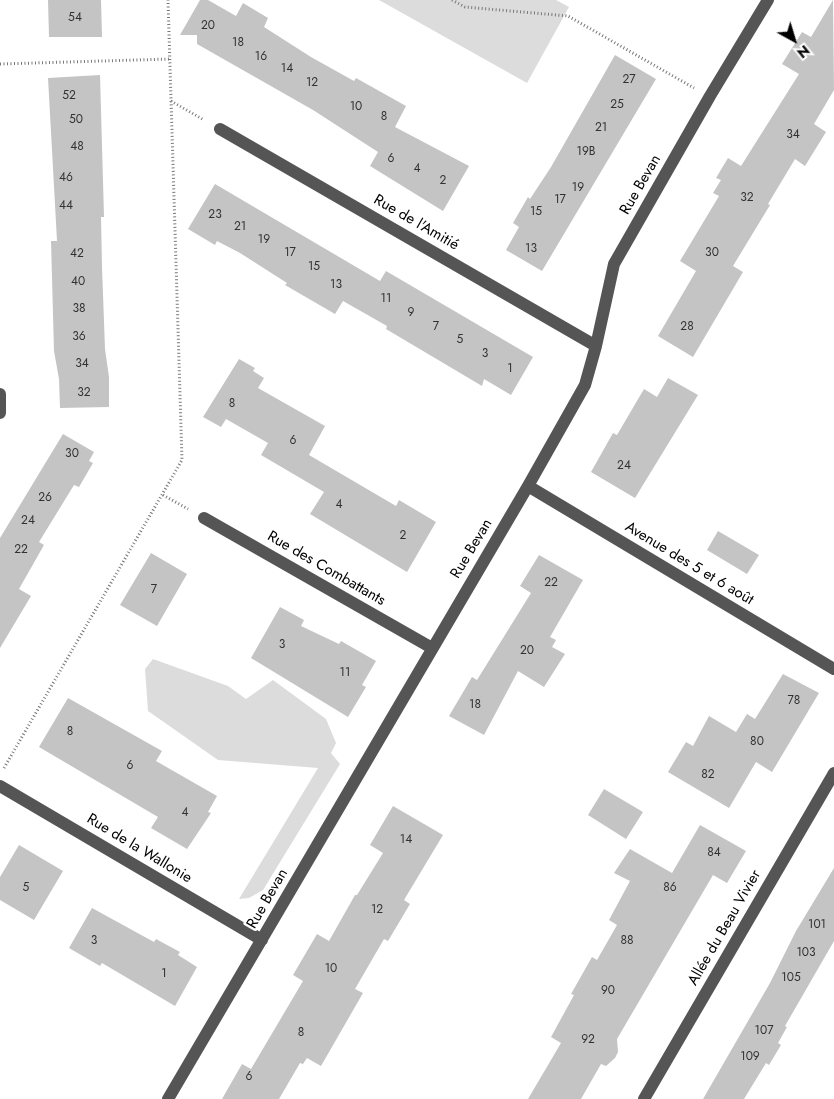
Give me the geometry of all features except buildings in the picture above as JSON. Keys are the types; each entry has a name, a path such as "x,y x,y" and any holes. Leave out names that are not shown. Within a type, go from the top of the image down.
{"street":[{"name":"Rue Bevan","path":"168,1099 528,486 585,385 596,346 614,264 710,96 768,0"},
{"name":"Rue de l'Amitié","path":"220,129 596,346"},
{"path":"0,394 0,413"},
{"name":"Avenue des 5 et 6 août","path":"528,486 834,669"},
{"name":"Rue des Combattants","path":"204,518 432,648"},
{"name":"Allée du Beau Vivier","path":"644,1099 834,773"},
{"name":"Rue de la Wallonie","path":"0,786 262,940"}],"path":[{"path":"0,774 182,460 168,0"},
{"path":"452,0 465,6 568,16 710,96"},
{"path":"0,64 170,59"},
{"path":"171,101 220,129"},
{"path":"163,495 204,518"}],"shaded area":[{"path":"379,0 556,0 569,7 527,83"},
{"path":"153,659 228,686 246,699 273,680 326,719 336,743 331,753 340,764 263,890 249,898 239,899 318,768 218,760 148,711 145,669"}]}
